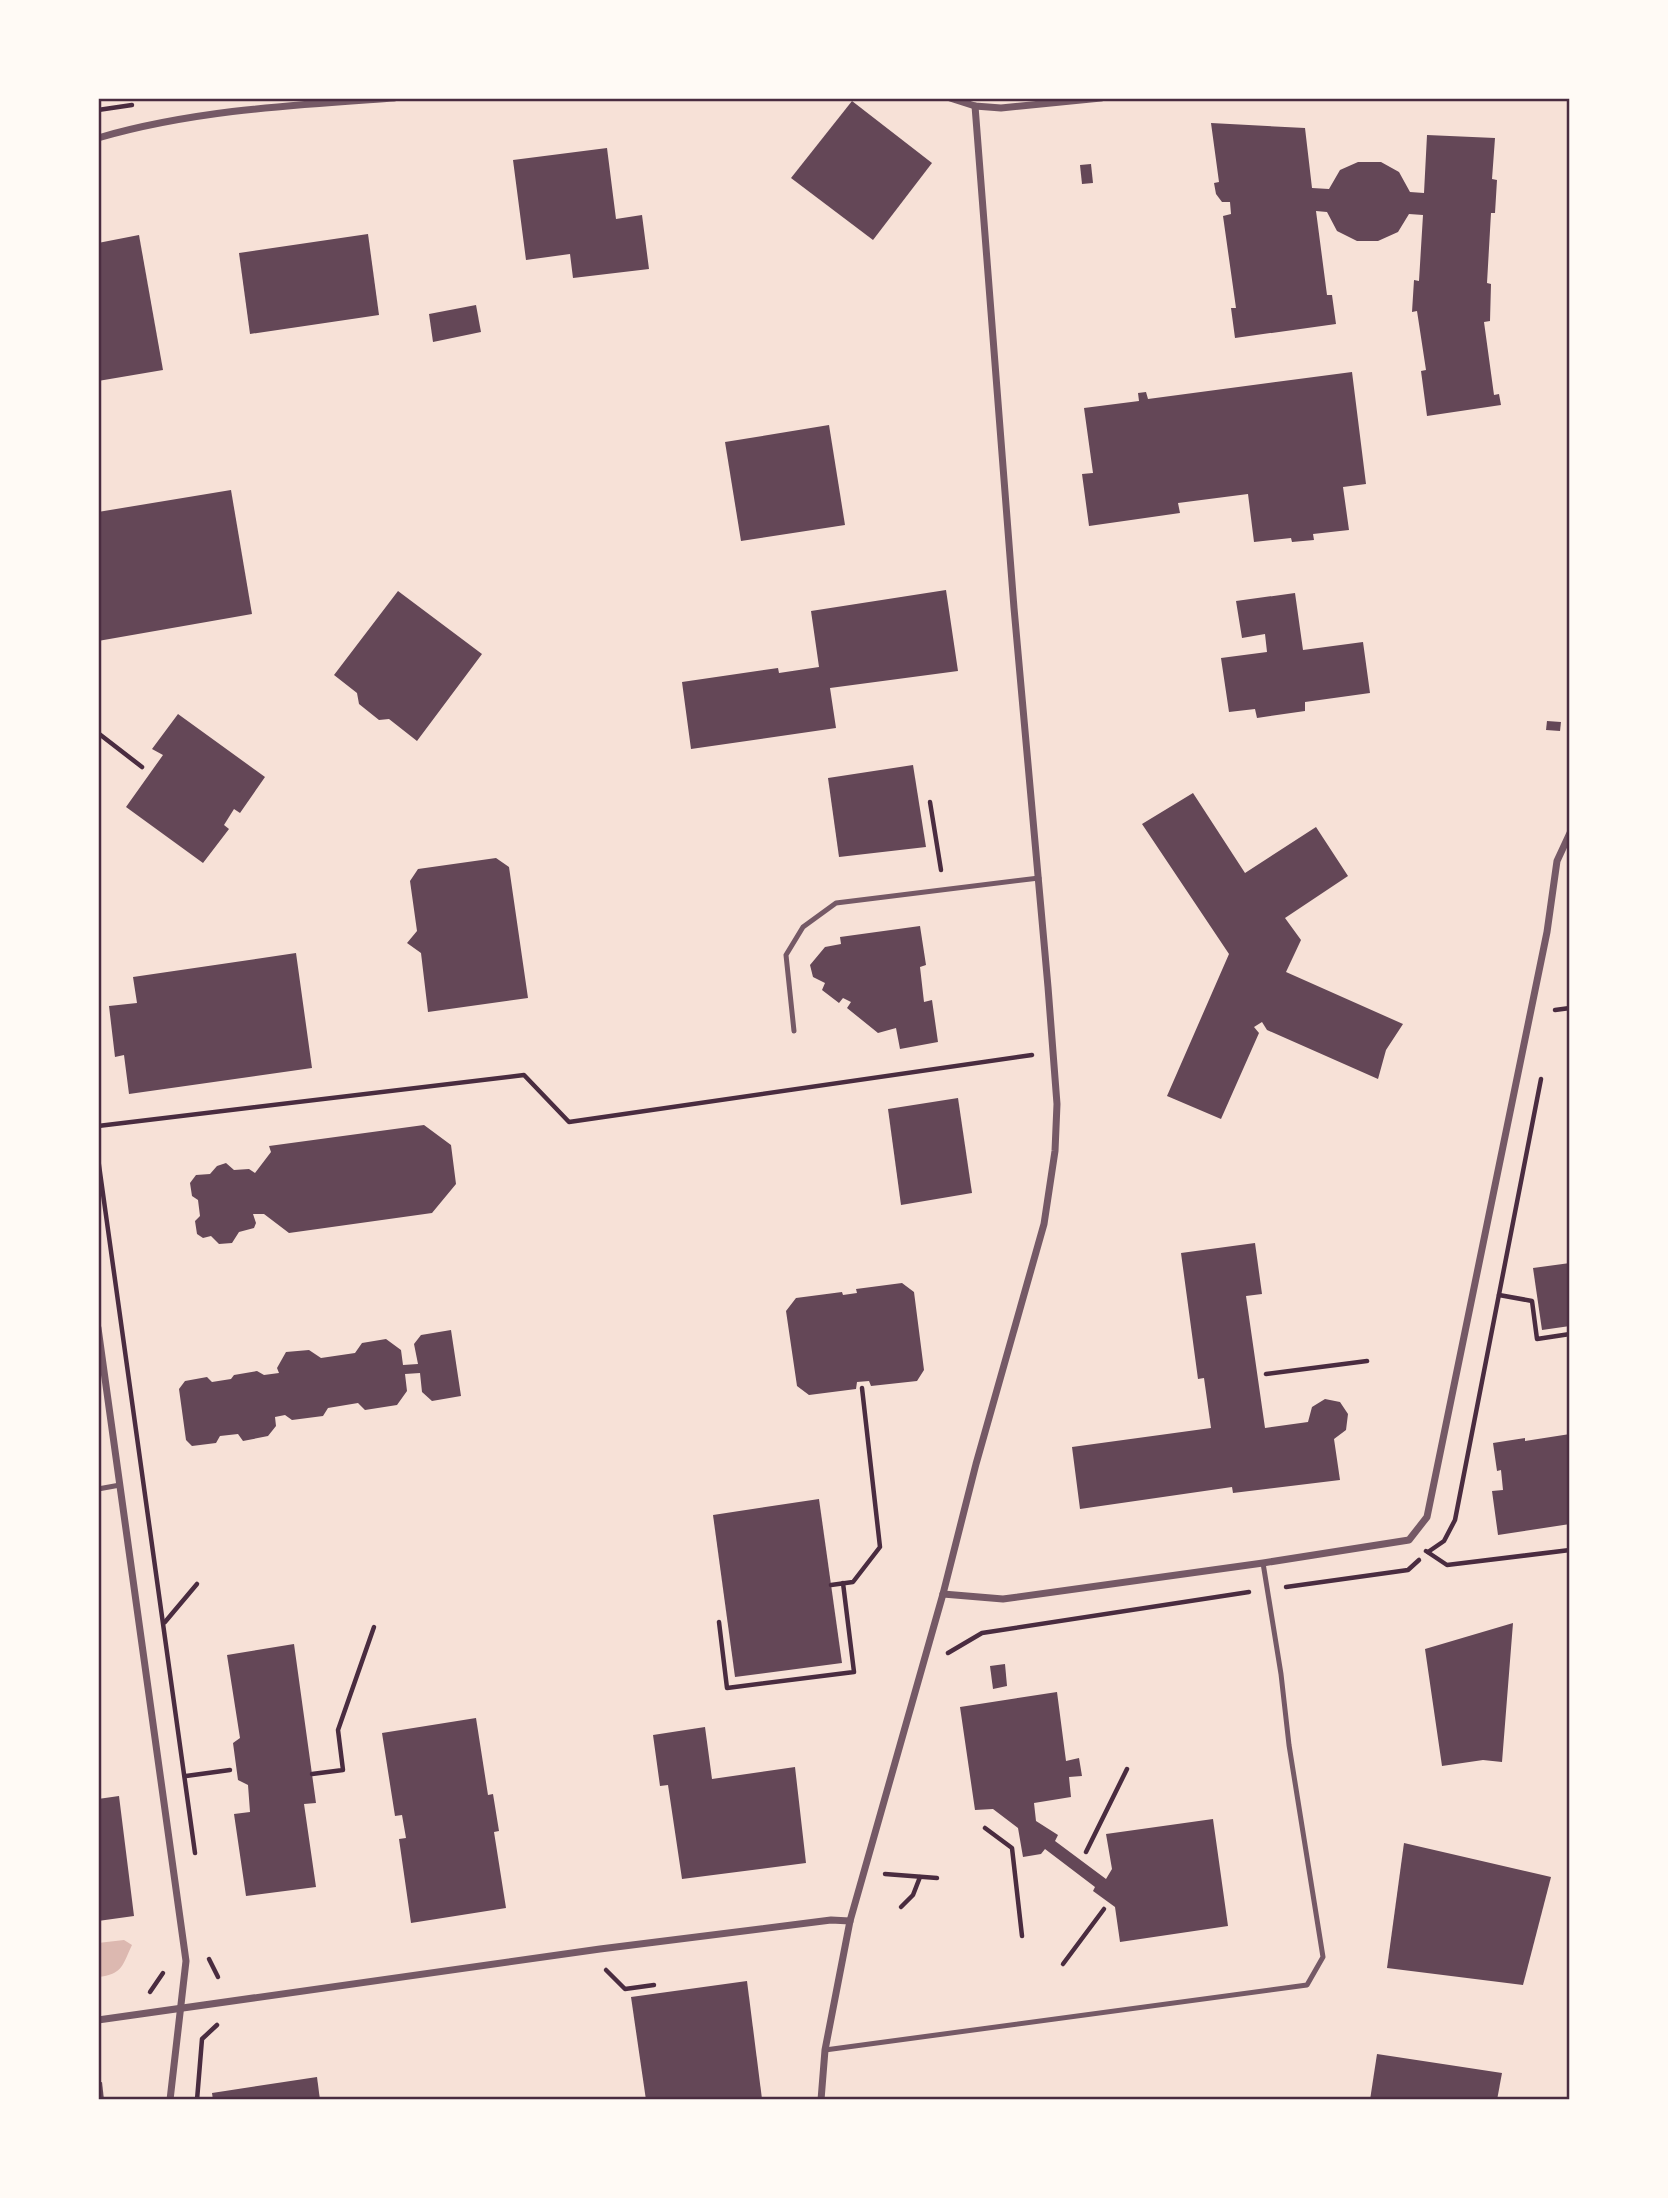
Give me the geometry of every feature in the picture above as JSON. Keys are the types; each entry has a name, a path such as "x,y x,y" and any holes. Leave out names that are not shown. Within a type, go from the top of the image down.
{"street":[{"path":"98,138 163,121 281,106 394,98"},
{"path":"950,98 975,106 1001,108 1101,98"},
{"path":"821,2100 825,2050 850,1922 1044,1224 1055,1151 1053,1052 1014,608 975,106"},
{"path":"943,1594 1003,1599 1409,1540 1427,1517 1547,932 1557,861 1570,833"},
{"path":"98,1328 186,1961 170,2100"},
{"path":"98,2020 600,1949 831,1920 850,1922"}],"lane":[{"path":"794,1031 786,955 803,927 836,903 1039,878"},
{"path":"98,1489 120,1485"},
{"path":"825,2050 1307,1986 1323,1957 1263,1563"}],"path":[{"path":"98,733 142,767"},
{"path":"930,802 944,889"},
{"path":"1552,1023 1558,996"},
{"path":"1555,1010 1570,1008"},
{"path":"98,1126 524,1075 569,1122 1053,1052"},
{"path":"927,1649 946,1653 982,1633 1408,1570 1444,1541 1455,1520 1542,1078"},
{"path":"98,1158 196,1856"},
{"path":"1499,1295 1532,1301 1537,1339 1570,1334"},
{"path":"1266,1374 1367,1361"},
{"path":"831,1585 853,1582 880,1547 862,1388"},
{"path":"1409,1540 1447,1565 1570,1550"},
{"path":"719,1622 727,1688 854,1672 843,1583"},
{"path":"165,1623 197,1584"},
{"path":"312,1774 343,1770 338,1730 374,1627"},
{"path":"1086,1852 1127,1769"},
{"path":"185,1776 230,1770"},
{"path":"985,1828 1012,1848 1023,1936"},
{"path":"863,1873 937,1878"},
{"path":"901,1907 913,1895 920,1877"},
{"path":"1063,1964 1104,1909"},
{"path":"208,1949 209,1963 218,1977"},
{"path":"600,1949 603,1966 625,1989 653,1986"},
{"path":"148,1994 166,1969"},
{"path":"197,2100 202,2039 217,2025"}],"shaded area":[{"path":"124,1940 132,1945 121,1968 112,1974 98,1977 98,1943"}],"building":[{"path":"852,101 932,163 873,240 791,178"},
{"path":"1211,123 1305,128 1312,188 1329,189 1340,170 1358,162 1381,162 1399,172 1410,192 1424,193 1427,135 1495,138 1492,179 1497,180 1495,213 1491,213 1487,283 1491,284 1490,321 1484,322 1494,395 1499,394 1501,405 1427,416 1421,371 1426,370 1417,311 1412,312 1414,280 1419,281 1423,215 1409,214 1398,232 1378,241 1357,241 1337,231 1327,212 1316,211 1327,295 1332,295 1336,324 1235,338 1231,308 1236,308 1223,216 1231,214 1230,202 1222,202 1216,194 1214,183 1219,182"},
{"path":"607,148 616,219 642,215 649,269 573,278 570,254 526,260 513,160"},
{"path":"1091,164 1093,183 1082,184 1080,165"},
{"path":"368,234 379,315 250,334 239,253"},
{"path":"139,235 163,370 98,381 98,243"},
{"path":"476,305 481,332 433,342 429,314"},
{"path":"1352,372 1366,484 1343,487 1349,530 1313,534 1314,540 1292,542 1291,538 1254,542 1248,494 1178,503 1180,513 1089,526 1082,474 1093,473 1084,408 1139,401 1138,393 1146,392 1148,399"},
{"path":"829,425 845,525 741,541 725,442"},
{"path":"231,490 252,614 98,641 98,512"},
{"path":"946,590 958,671 830,688 836,728 691,749 682,682 778,668 779,673 819,667 811,611"},
{"path":"398,591 482,654 417,741 389,719 379,720 359,704 357,693 334,675"},
{"path":"1295,593 1303,650 1363,642 1370,693 1305,702 1305,711 1257,718 1255,709 1229,712 1221,658 1267,652 1265,634 1242,638 1236,601"},
{"path":"178,714 265,777 240,813 234,809 224,825 229,829 203,863 126,807 163,755 152,749"},
{"path":"1547,721 1561,722 1560,731 1546,730"},
{"path":"913,765 926,847 839,857 828,778"},
{"path":"1193,793 1245,873 1316,827 1348,876 1285,918 1301,940 1286,972 1403,1024 1386,1050 1378,1079 1267,1030 1262,1022 1254,1027 1259,1033 1221,1119 1167,1096 1229,954 1142,824"},
{"path":"496,858 509,867 528,998 428,1012 421,953 407,943 417,931 410,881 418,869"},
{"path":"920,926 926,965 920,967 924,1002 932,1000 938,1042 900,1049 896,1028 878,1033 847,1008 851,1002 843,998 839,1003 822,990 825,983 813,977 810,965 825,947 841,944 840,937"},
{"path":"296,953 312,1068 129,1094 124,1055 115,1057 109,1006 137,1003 133,977"},
{"path":"958,1098 972,1193 901,1205 888,1109"},
{"path":"424,1125 451,1145 456,1184 432,1213 289,1233 264,1214 253,1214 256,1223 254,1228 239,1232 232,1243 219,1244 211,1236 203,1238 197,1234 195,1221 200,1216 198,1200 192,1196 190,1183 196,1175 210,1174 217,1166 226,1163 234,1170 249,1169 255,1173 271,1152 269,1146"},
{"path":"1255,1243 1262,1294 1246,1296 1265,1428 1308,1422 1312,1407 1325,1399 1340,1402 1348,1414 1346,1430 1334,1439 1340,1480 1233,1493 1232,1487 1080,1509 1072,1447 1211,1428 1204,1378 1198,1379 1181,1253"},
{"path":"1570,1263 1570,1326 1542,1330 1533,1268"},
{"path":"902,1283 914,1292 924,1370 917,1381 871,1386 869,1381 857,1382 856,1389 809,1395 797,1386 786,1311 796,1298 842,1292 843,1295 857,1293 856,1289"},
{"path":"451,1330 461,1396 432,1401 422,1392 420,1373 405,1374 407,1391 397,1405 365,1410 358,1403 328,1408 323,1416 292,1420 285,1415 275,1417 276,1426 268,1436 243,1441 238,1434 220,1436 216,1443 192,1446 186,1440 179,1389 185,1381 207,1377 212,1382 257,1371 264,1375 279,1373 277,1368 286,1352 309,1350 321,1358 355,1353 362,1343 386,1339 401,1350 403,1365 418,1364 414,1344 421,1335"},
{"path":"1570,1434 1570,1524 1498,1535 1492,1491 1503,1490 1501,1470 1497,1471 1493,1443"},
{"path":"819,1499 842,1663 735,1677 713,1515"},
{"path":"1513,1623 1502,1762 1483,1760 1442,1766 1425,1649"},
{"path":"294,1644 316,1803 304,1804 316,1887 246,1896 234,1814 250,1812 248,1785 238,1780 233,1743 240,1738 227,1655"},
{"path":"1005,1664 1007,1686 993,1689 990,1666"},
{"path":"1057,1692 1066,1761 1079,1758 1082,1776 1069,1777 1071,1797 1034,1803 1036,1821 1058,1835 1055,1841 1106,1879 1112,1869 1106,1834 1213,1819 1228,1926 1120,1942 1115,1907 1093,1891 1095,1887 1045,1849 1041,1854 1023,1857 1018,1828 993,1809 975,1810 960,1707"},
{"path":"476,1718 488,1795 493,1794 499,1831 494,1832 506,1908 411,1923 399,1839 406,1838 402,1815 395,1816 382,1733"},
{"path":"705,1727 712,1779 795,1767 806,1863 682,1879 668,1785 660,1786 653,1735"},
{"path":"119,1796 134,1916 98,1921 98,1799"},
{"path":"1404,1843 1551,1877 1523,1985 1387,1968"},
{"path":"747,1981 762,2099 646,2100 631,1997"},
{"path":"1377,2054 1502,2073 1497,2100 1370,2100"},
{"path":"317,2077 320,2100 213,2100 212,2093"},
{"path":"102,2082 104,2100 98,2100 98,2083"}]}
